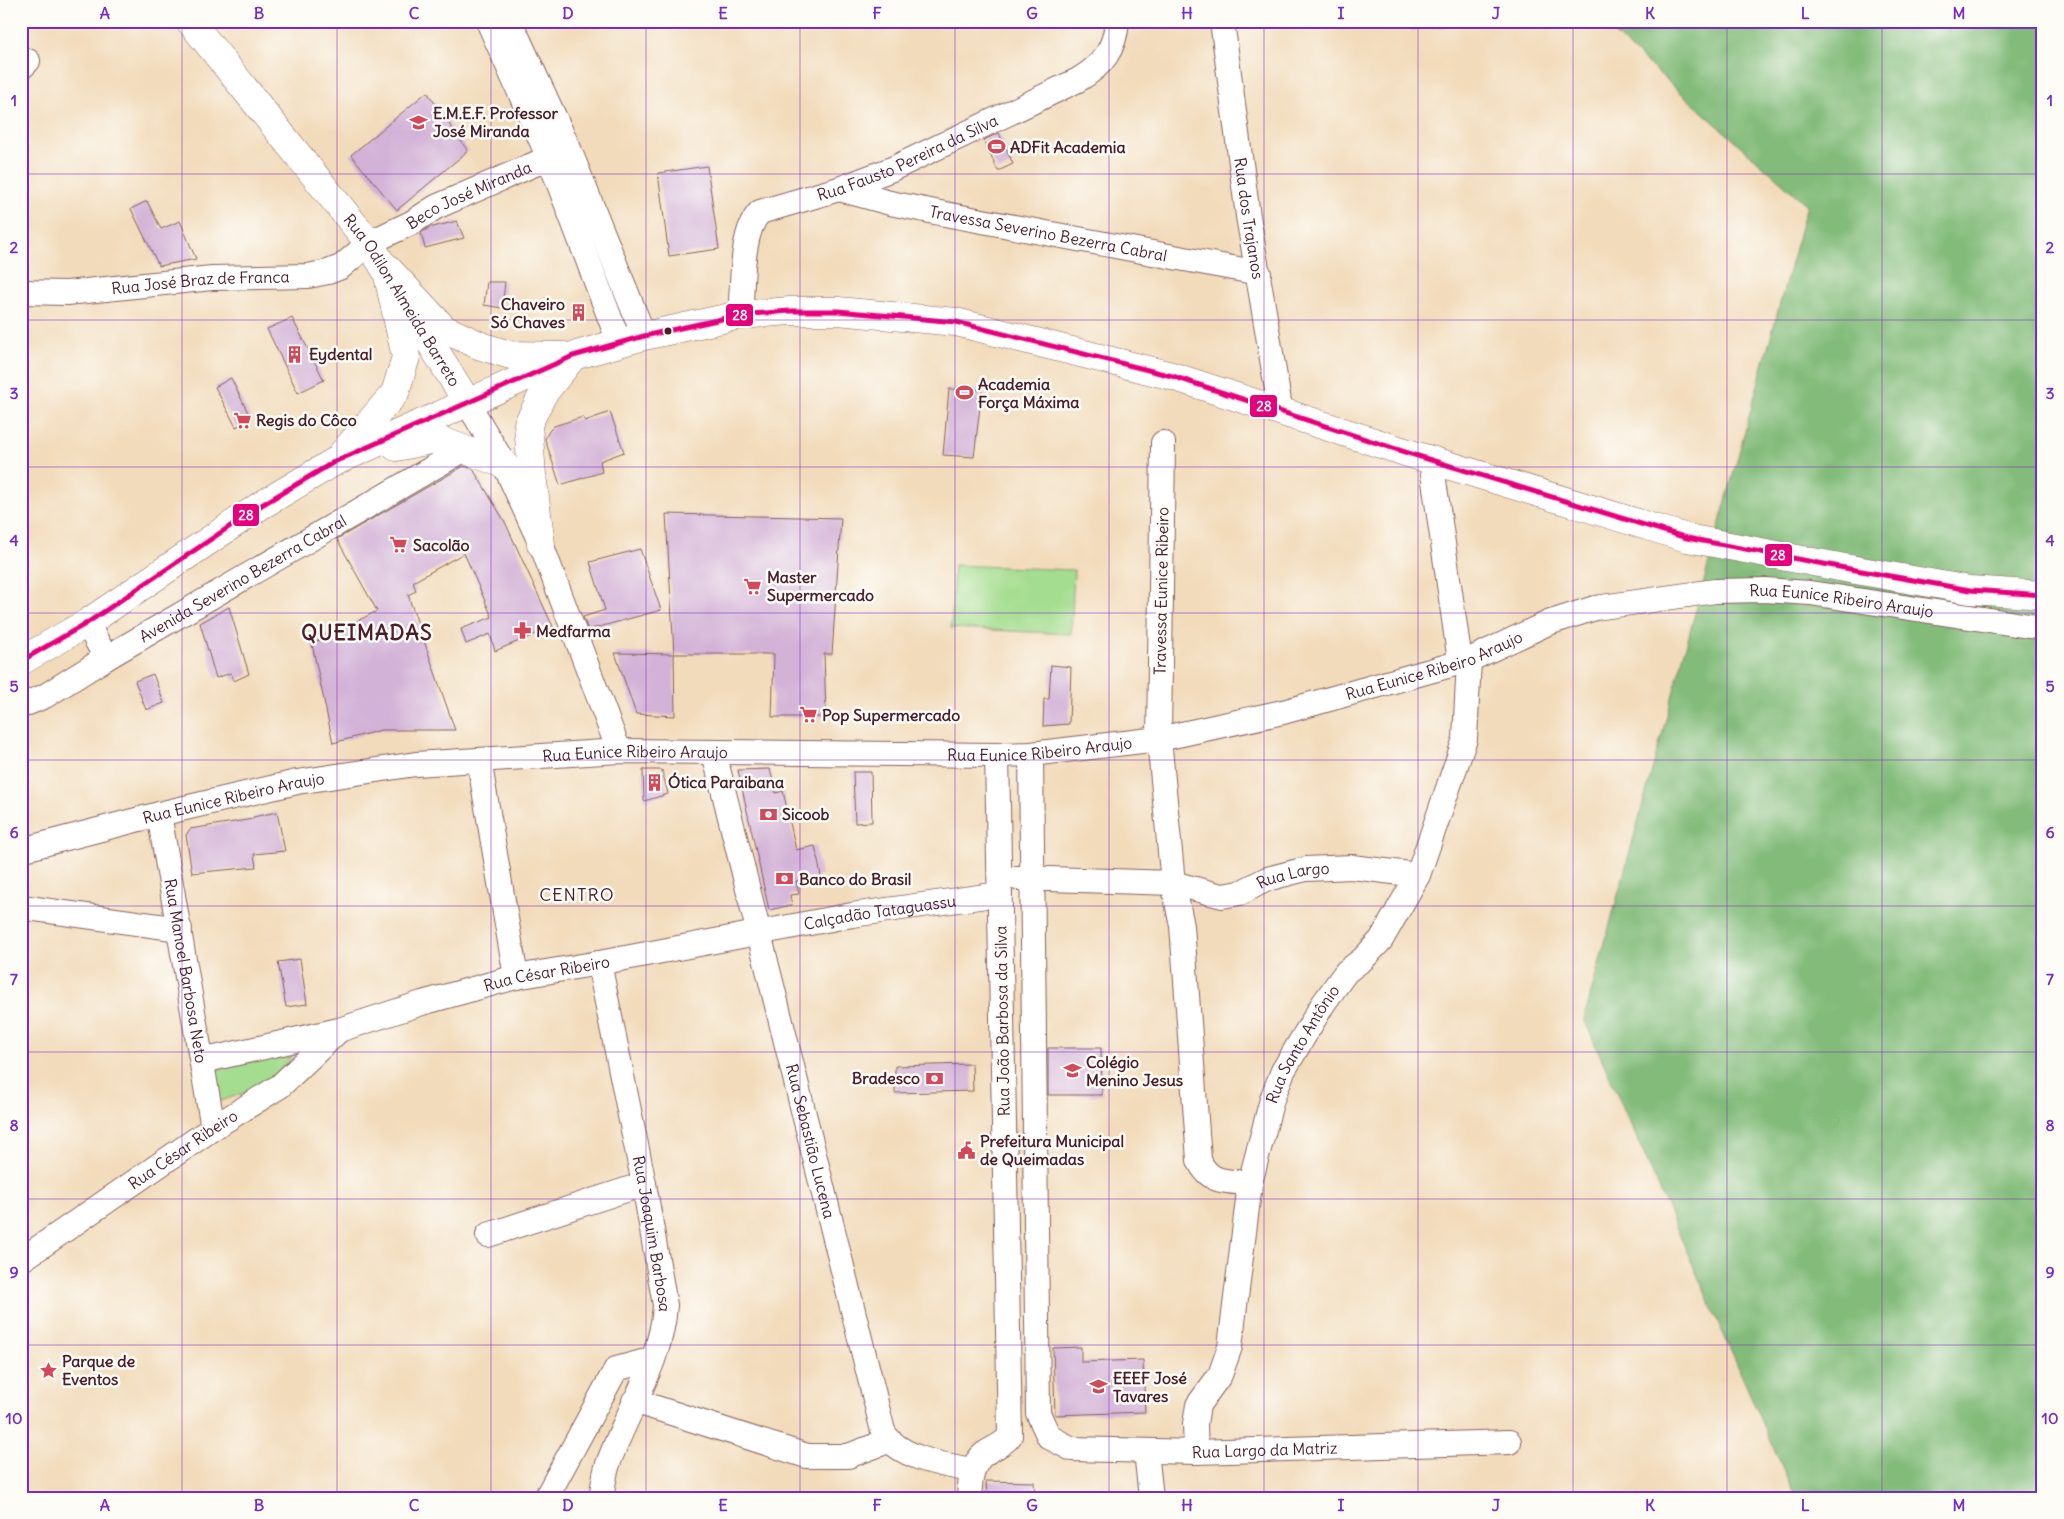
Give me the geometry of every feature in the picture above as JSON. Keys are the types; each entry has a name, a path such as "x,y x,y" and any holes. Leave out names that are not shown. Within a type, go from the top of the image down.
{"main road":[{"name":"Rua Odilon Almeida Barreto","path":"190,21 369,243 386,267 466,402"},
{"path":"386,267 444,329 482,346 510,355 574,356"},
{"path":"334,462 395,393 406,357 386,267"},
{"path":"21,661 87,622 260,506 334,462 466,402 574,356 632,339 740,315 790,311 838,312 956,322 1172,376 1281,413 1687,538 1850,570 1970,590 2043,595"},
{"path":"541,544 532,475 528,424 543,394 574,356"},
{"path":"334,462 436,439 504,464"}],"street":[{"path":"488,21 559,154"},
{"path":"510,21 559,154 632,339"},
{"name":"Rua Fausto Pereira da Silva","path":"740,315 747,237 754,218 760,212 839,190 914,159 1093,72 1104,61 1112,48 1117,21"},
{"name":"Rua dos Trajanos","path":"1222,21 1236,134 1269,332 1272,370 1281,413"},
{"name":"Beco José Miranda","path":"369,243 462,194 559,154"},
{"name":"Travessa Severino Bezerra Cabral","path":"839,190 945,214 1259,273"},
{"name":"Rua José Braz de Franca","path":"21,292 67,293 212,278 308,276 341,267 369,243"},
{"name":"Rua Odilon Almeida Barreto","path":"466,402 504,464 541,544 619,751"},
{"name":"Travessa Eunice Ribeiro","path":"1163,443 1159,739 1173,884 1182,926 1199,1160 1203,1170 1218,1180 1250,1183"},
{"name":"Avenida Severino Bezerra Cabral","path":"21,706 45,696 106,658 465,449"},
{"name":"Rua Santo Antônio","path":"1196,1452 1195,1424 1198,1405 1220,1375 1230,1347 1250,1183 1263,1129 1283,1072 1346,972 1363,959 1381,940 1418,875 1465,739 1465,661 1431,460"},
{"name":"Rua Eunice Ribeiro Araujo","path":"21,850 159,814 298,782 416,764 619,751 1031,754 1159,739 1283,712 1465,661 1548,623 1595,608 1715,591 1765,590 1810,593 2043,628"},
{"path":"87,622 106,658"},
{"name":"Rua Sebastião Lucena","path":"714,753 883,1431 888,1441"},
{"name":"Rua João Barbosa da Silva","path":"1031,754 1038,1413"},
{"name":"Rua João Barbosa da Silva","path":"972,1470 983,1455 1004,1444 1010,1436 997,755"},
{"path":"479,760 516,977"},
{"name":"Rua Manoel Barbosa Neto","path":"159,814 213,1128"},
{"name":"Rua Largo","path":"1032,878 1173,884 1222,896 1240,893 1267,880 1306,869 1352,867 1418,875"},
{"name":"Calçadão Tataguassu","path":"760,934 1032,878"},
{"path":"21,907 180,929"},
{"name":"Rua César Ribeiro","path":"202,1060 339,1030 422,1002 516,977 760,934"},
{"name":"Rua Joaquim Barbosa","path":"599,963 644,1184 665,1305 664,1321 653,1359 607,1468 601,1498"},
{"name":"Rua César Ribeiro","path":"21,1260 213,1128 280,1086 339,1030"},
{"path":"488,1235 644,1184"},
{"path":"546,1498 616,1369 653,1359"},
{"path":"634,1401 807,1456 848,1456 888,1441 908,1453 972,1470 968,1498"},
{"name":"Rua Largo da Matriz","path":"1038,1413 1049,1437 1072,1450 1196,1452 1509,1442"},
{"path":"1146,1451 1151,1498"}],"green space":[{"path":"1411,21 1490,21 1412,29"},
{"path":"1600,21 2043,21 2043,1498 1796,1498 1584,1019 1807,205"},
{"path":"954,565 1074,570 1071,634 951,628"},
{"path":"291,1057 267,1085 215,1103 211,1071 262,1059"}],"building":[{"name":"E.M.E.F. Professor José Miranda","path":"427,92 468,151 397,210 351,155"},
{"name":"ADFit Academia","path":"999,133 1013,164 998,171 984,140"},
{"path":"707,166 719,249 669,256 658,173"},
{"path":"147,201 161,229 180,221 196,259 159,266 131,209"},
{"path":"457,221 464,238 425,248 421,233 429,228"},
{"path":"487,282 505,282 502,308 484,305"},
{"name":"Eydental","path":"292,318 324,380 298,393 267,329"},
{"path":"231,378 251,419 236,427 215,387"},
{"path":"949,389 982,390 974,457 943,455"},
{"path":"610,412 624,452 600,461 602,472 560,485 545,439 549,431 554,426 583,417 585,421"},
{"path":"464,466 473,469 505,522 553,627 495,651 490,634 466,644 461,629 492,617 464,553 413,582 416,591 408,595 455,730 381,730 333,743 312,644 377,611 337,539"},
{"name":"Master Supermercado","path":"666,514 841,518 832,654 824,654 826,717 772,717 774,654 674,654"},
{"path":"640,549 661,610 588,630 583,617 605,610 590,562"},
{"path":"229,607 249,674 234,681 231,673 216,678 200,623"},
{"path":"615,653 674,654 675,716 636,714"},
{"path":"1051,665 1071,667 1069,724 1043,726 1044,699 1049,699"},
{"path":"153,674 164,703 146,710 135,681"},
{"path":"770,769 776,793 783,791 796,850 815,846 821,876 796,881 799,894 790,895 792,905 769,910 738,770"},
{"name":"Ótica Paraibana","path":"643,770 662,770 668,794 644,801"},
{"path":"853,772 871,772 872,822 855,823"},
{"path":"277,812 285,851 254,854 256,867 192,873 186,835 190,829 253,819 253,817"},
{"path":"300,959 307,1004 286,1007 278,962"},
{"name":"Colégio Menino Jesus","path":"1048,1048 1101,1048 1102,1095 1048,1095"},
{"name":"Bradesco","path":"972,1064 973,1091 895,1093 895,1066"},
{"name":"EEEF José Tavares","path":"1081,1347 1081,1362 1143,1360 1145,1412 1055,1415 1053,1348"},
{"path":"986,1481 1034,1482 1035,1498 987,1498"}],"transit line":[{"name":"28","path":"21,661 87,623 260,506 334,462 573,356 644,336 740,315 790,311 838,311 956,322 1172,376 1408,453 1687,538 1970,590 2043,595"}],"place":[{"name":"E.M.E.F. Professor José Miranda","path":"419,122"},
{"name":"ADFit Academia","path":"996,147"},
{"name":"Chaveiro Só Chaves","path":"579,313"},
{"name":"Eydental","path":"295,354"},
{"name":"Academia Força Máxima","path":"964,393"},
{"name":"Regis do Côco","path":"242,420"},
{"name":"Sacolão","path":"399,545"},
{"name":"Master Supermercado","path":"753,586"},
{"name":"Medfarma","path":"522,631"},
{"name":"Pop Supermercado","path":"808,715"},
{"name":"Ótica Paraibana","path":"654,782"},
{"name":"Sicoob","path":"768,814"},
{"name":"Banco do Brasil","path":"785,879"},
{"name":"Colégio Menino Jesus","path":"1072,1071"},
{"name":"Bradesco","path":"934,1078"},
{"name":"Prefeitura Municipal de Queimadas","path":"966,1150"},
{"name":"Parque de Eventos","path":"48,1370"},
{"name":"EEEF José Tavares","path":"1099,1387"}],"district":[{"name":"QUEIMADAS","path":"367,632"},
{"name":"CENTRO","path":"577,894"}]}
